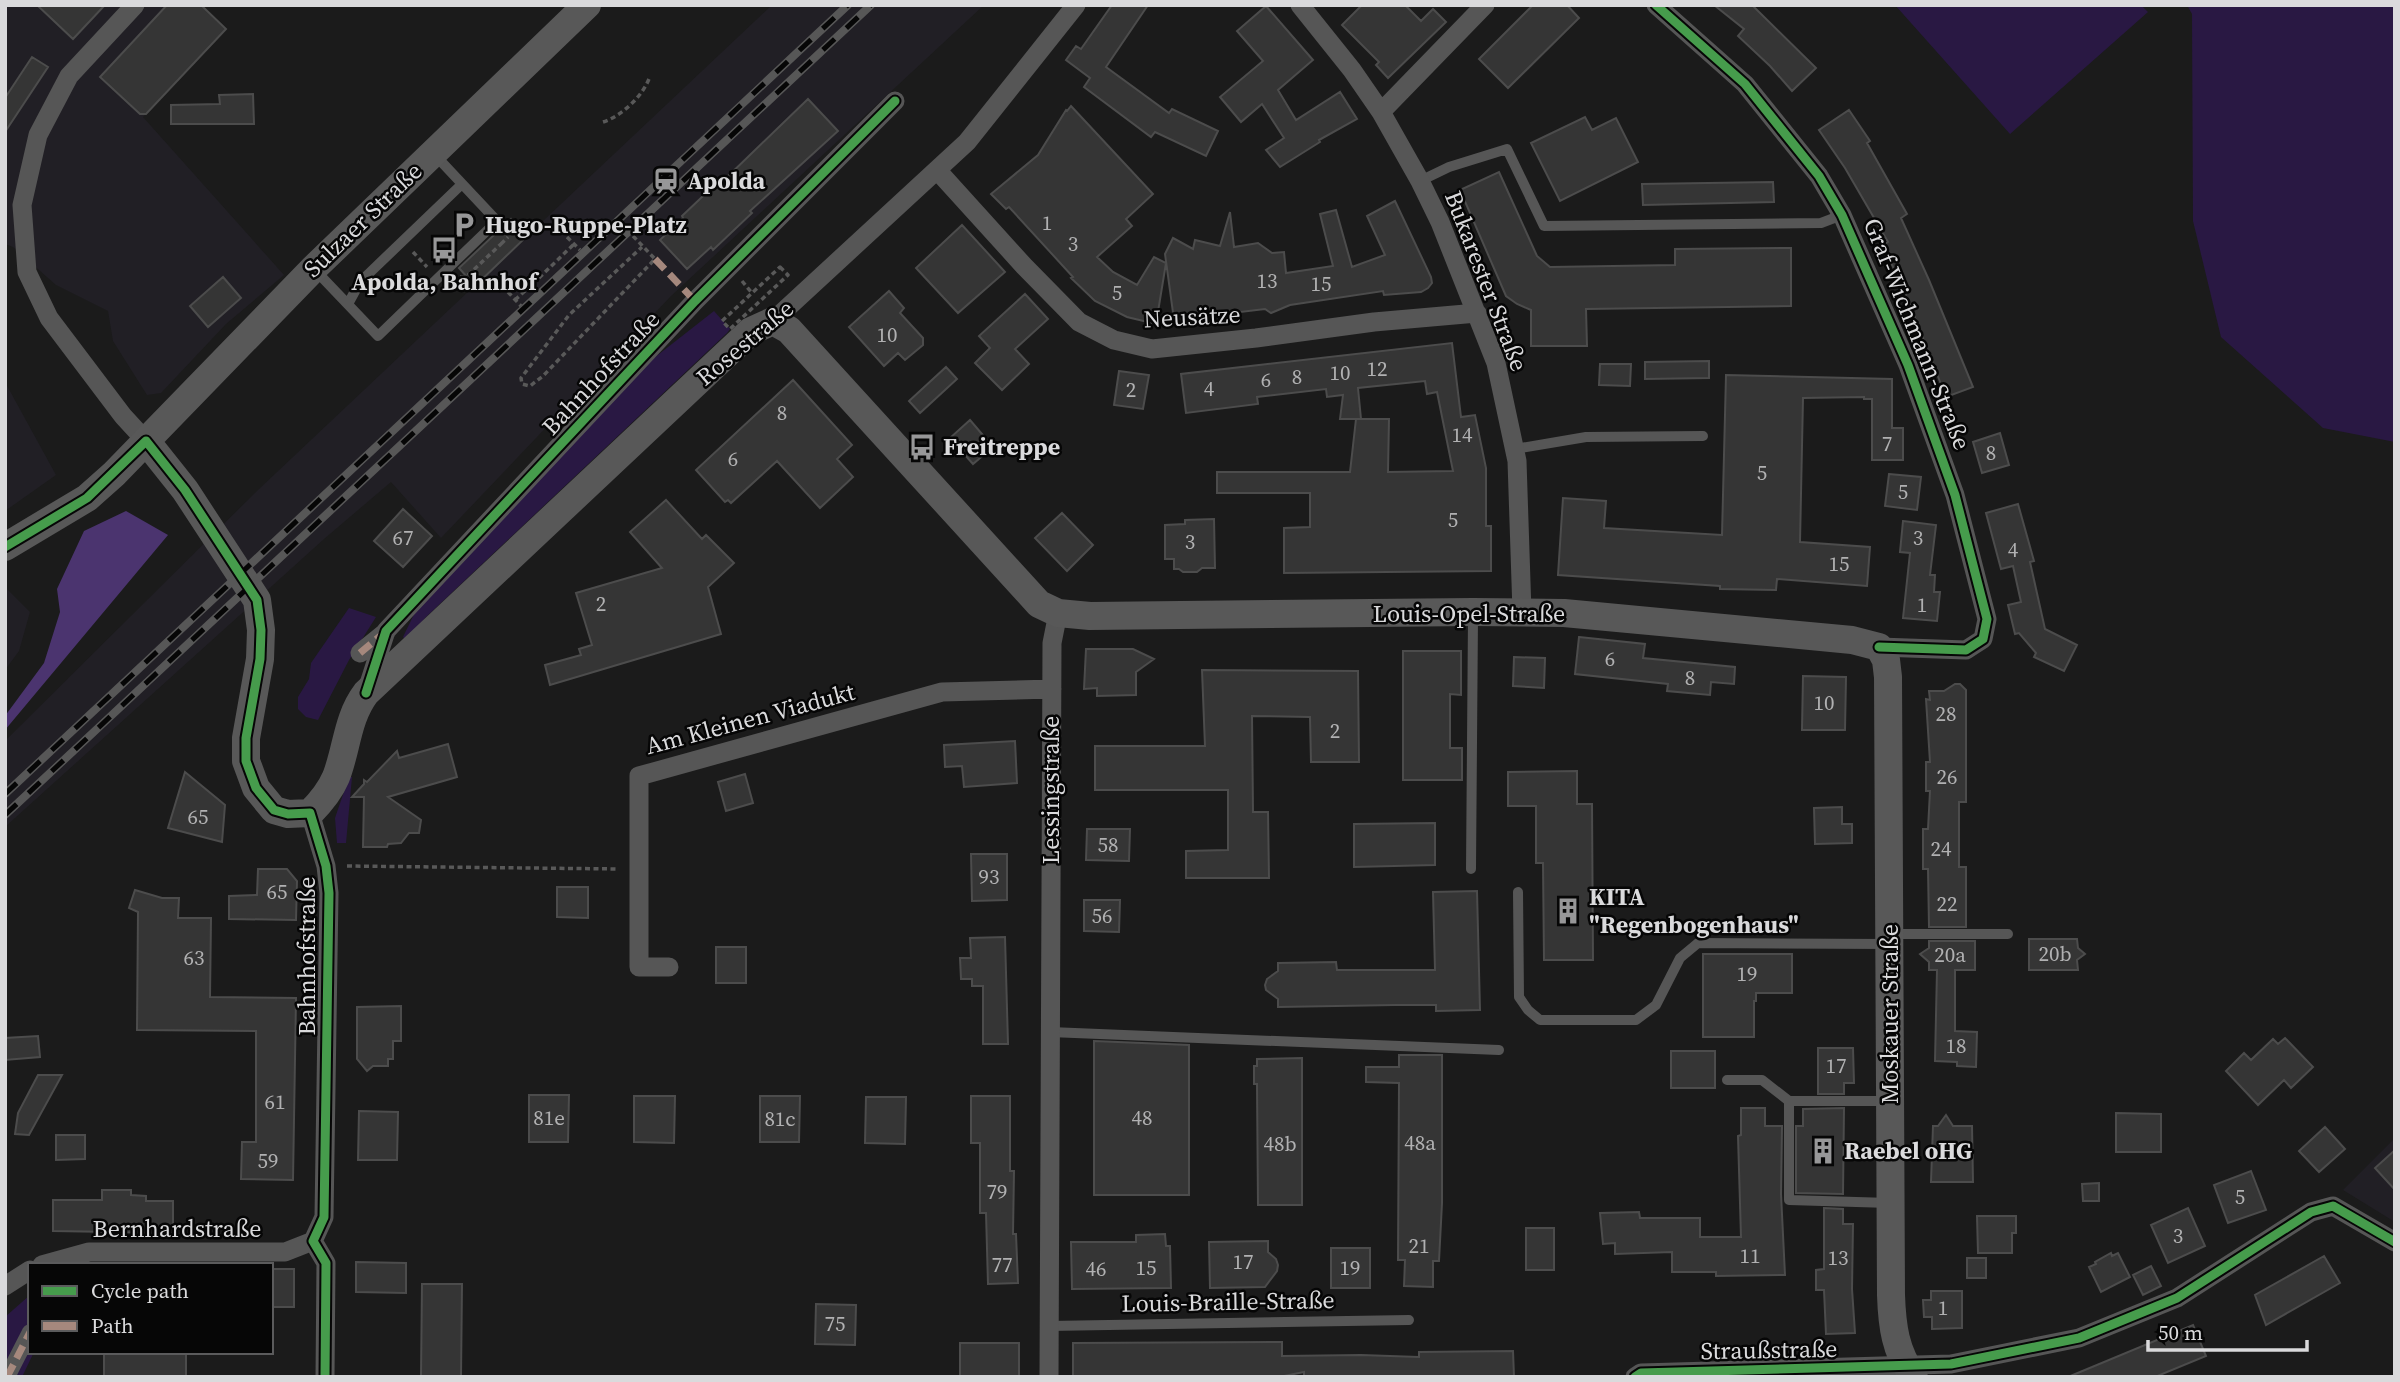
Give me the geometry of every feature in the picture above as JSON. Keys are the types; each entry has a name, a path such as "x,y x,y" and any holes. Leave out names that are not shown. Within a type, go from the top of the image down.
{"main road":[{"name":"Sulzaer Straße","path":"5,547 87,498 314,268 586,5"},
{"path":"774,321 789,330 1040,604 1058,613"},
{"name":"Rosestraße","path":"366,693 751,331 774,321"},
{"path":"146,441 185,490 257,600 261,630 260,659 246,738 246,761 256,788 274,810 288,814 310,813"},
{"name":"Louis-Opel-Straße","path":"1058,613 1522,612 1852,639 1879,648"},
{"name":"Moskauer Straße","path":"1879,648 1886,660 1888,677 1893,1333 1910,1371"},
{"name":"Bahnhofstraße","path":"310,813 326,796 336,777 351,721 366,693"}],"street":[{"path":"135,5 69,76 38,135 22,205 27,272 49,318 123,416 146,441"},
{"name":"Rosestraße","path":"774,321 967,142 1076,5"},
{"name":"Bukarester Straße","path":"1300,5 1352,70 1381,112 1419,181 1440,222 1496,363 1515,449 1519,488 1522,612"},
{"path":"1381,112 1485,5"},
{"name":"Graf-Wichmann-Straße","path":"1656,5 1745,84 1819,176 1842,215 1908,365 1955,495 1987,619 1983,639 1966,650 1879,648"},
{"name":"Bahnhofstraße","path":"366,693 386,631 695,301 895,101"},
{"name":"Neusätze","path":"937,170 1079,322 1114,340 1152,349 1374,322 1477,313"},
{"name":"Lessingstraße","path":"1049,1377 1052,643 1058,613"},
{"path":"360,653 386,631"},
{"name":"Am Kleinen Viadukt","path":"669,967 639,967 639,776 942,692 1052,689"},
{"name":"Bahnhofstraße","path":"310,813 326,866 329,893 324,1217 313,1241"},
{"name":"Straußstraße","path":"1635,1377 1641,1373 1910,1371 2079,1338 2177,1298 2311,1212 2333,1206 2395,1242"},
{"path":"313,1241 326,1262 325,1377"},
{"name":"Bernhardstraße","path":"48,1263 89,1252 285,1252 313,1241"},
{"name":"Bernhardstraße","path":"5,1286 28,1271"},
{"path":"7,1377 28,1336"}],"lane":[{"path":"1419,181 1449,167 1507,149 1544,226 1821,223 1842,215"},
{"path":"314,268 378,336 497,221 432,153"},
{"path":"348,304 360,282 462,184"},
{"path":"1515,449 1586,436 1703,436"},
{"path":"1471,869 1473,612"},
{"path":"1518,892 1519,997 1528,1010 1540,1020 1636,1020 1656,1005 1680,958 1698,943 2008,934"},
{"path":"1050,1032 1499,1049"},
{"path":"1727,1080 1762,1080 1788,1101 1890,1101"},
{"path":"1788,1101 1789,1200 1890,1203"},
{"name":"Louis-Braille-Straße","path":"1049,1326 1409,1320"}],"path":[{"path":"603,122 614,118 646,87 650,76"},
{"path":"633,236 655,259 543,376 530,386 522,384 521,377 569,315 642,247"},
{"path":"501,244 466,277 508,237"},
{"path":"567,237 580,250"},
{"path":"539,278 574,244"},
{"path":"722,321 780,267 788,275 774,288"},
{"path":"515,300 528,288"},
{"path":"747,288 752,293"},
{"path":"508,292 521,306"},
{"path":"326,866 639,870"}],"shaded area":[{"path":"5,5 201,5 226,29 143,117 284,275 226,324 161,393 147,395 113,341 108,311 56,285 13,247 5,244"},
{"path":"772,5 984,5 671,296 441,538 391,482 324,539 5,827 5,741 258,490"},
{"path":"1895,5 2141,5 2148,12 2010,134"},
{"path":"2187,5 2395,5 2395,442 2323,428 2221,337 2193,221 2192,14"},
{"path":"714,311 730,329 727,333 426,617 406,640 403,637 419,604 640,369"},
{"path":"5,382 56,475 5,511"},
{"path":"126,511 168,535 5,730 5,716 44,663 60,612 57,589 84,531"},
{"path":"5,587 30,612 19,651 5,670"},
{"path":"349,608 376,617 349,660 318,720 306,717 298,709 298,697 309,679 311,663"},
{"path":"349,777 352,777 346,843 337,843 335,818"},
{"path":"2395,1138 2395,1222 2343,1190"},
{"path":"28,1297 28,1354 33,1354 22,1377 5,1377 5,1317"}],"building":[{"path":"37,5 105,5 73,39"},
{"path":"167,5 201,5 226,29 146,114 140,114 100,77"},
{"path":"1112,5 1148,5 1106,67 1169,113 1172,109 1218,131 1206,156 1155,132 1151,137 1084,87 1090,78 1066,60 1076,46 1081,49"},
{"path":"1362,5 1405,5 1421,21 1433,9 1446,22 1388,78 1376,65 1379,62 1342,25"},
{"path":"1533,5 1567,5 1579,18 1508,88 1479,59"},
{"path":"1714,5 1752,5 1816,68 1792,91 1738,36 1744,29"},
{"path":"1266,6 1313,60 1278,90 1296,120 1340,92 1357,119 1319,140 1320,142 1280,167 1266,150 1284,138 1262,104 1241,122 1220,97 1263,61 1237,31"},
{"path":"32,57 48,67 5,132 5,98"},
{"path":"253,94 254,124 171,124 171,105 220,104 219,95"},
{"path":"808,99 838,131 750,211 752,213 713,250 711,247 687,269 660,240 682,216 721,179 723,181"},
{"path":"1071,106 1153,194 1126,219 1132,226 1097,257 1113,272 1137,285 1154,257 1166,263 1156,324 1127,317 1095,301 1071,278 1073,277 1009,207 1006,209 991,194 1038,155"},
{"path":"1849,110 1870,141 1867,143 1907,214 1901,218 1973,387 1946,397 1883,245 1888,242 1845,168 1819,130"},
{"path":"1585,117 1592,130 1616,118 1638,162 1560,201 1531,143"},
{"path":"1499,172 1537,256 1550,267 1675,265 1675,249 1791,248 1791,306 1586,309 1587,346 1531,346 1531,310 1506,296 1460,190"},
{"path":"1773,182 1774,202 1643,205 1642,184"},
{"path":"1395,201 1431,277 1432,283 1421,292 1384,295 1383,291 1290,305 1271,313 1265,309 1174,320 1165,254 1173,238 1193,249 1195,240 1220,246 1230,212 1234,247 1258,243 1272,253 1284,252 1286,273 1333,266 1320,214 1336,210 1352,267 1385,255 1367,216"},
{"path":"511,219 527,236 475,286 459,268"},
{"path":"962,225 1005,272 958,313 916,268"},
{"path":"223,277 241,298 208,327 190,306"},
{"path":"889,291 904,308 900,313 923,338 923,345 905,360 898,353 884,366 849,327"},
{"path":"1025,294 1048,319 1015,349 1029,364 1002,390 975,363 990,348 979,336"},
{"path":"1452,343 1461,417 1475,415 1486,468 1486,526 1491,526 1491,571 1284,573 1284,528 1310,527 1310,493 1217,493 1217,472 1350,472 1356,419 1340,419 1343,395 1327,397 1326,389 1257,397 1258,404 1186,413 1181,374","holes":["1425,381 1427,394 1437,392 1453,471 1388,472 1389,419 1361,419 1358,388"]},
{"path":"1709,361 1709,378 1645,379 1645,362"},
{"path":"1600,364 1631,364 1630,386 1599,385"},
{"path":"946,367 957,379 920,413 909,401"},
{"path":"1119,371 1149,375 1143,409 1114,405"},
{"path":"1726,375 1892,379 1892,428 1903,428 1903,460 1872,460 1872,399 1803,398 1800,542 1870,547 1867,586 1777,579 1776,590 1720,589 1720,586 1558,575 1563,498 1606,501 1604,528 1722,535"},
{"path":"793,380 852,445 837,459 853,477 820,508 777,461 731,503 728,500 725,502 696,470"},
{"path":"970,420 993,447 973,464 950,438"},
{"path":"2000,433 2009,465 1982,473 1973,442"},
{"path":"1889,474 1921,477 1917,510 1885,506"},
{"path":"666,500 702,539 706,535 734,563 708,587 721,634 550,685 545,665 581,655 579,649 592,645 576,593 662,568 630,532"},
{"path":"2018,504 2034,561 2030,562 2045,629 2077,645 2064,671 2034,657 2036,653 2019,633 2015,634 2008,605 2021,602 2013,566 2001,569 1986,513"},
{"path":"403,509 432,536 403,567 374,541"},
{"path":"1062,513 1093,545 1067,571 1035,538"},
{"path":"1214,519 1215,568 1202,568 1197,572 1174,569 1174,559 1165,559 1165,525 1185,524 1185,520"},
{"path":"1903,521 1936,525 1930,575 1935,575 1934,592 1940,592 1937,621 1903,618 1910,553 1900,552"},
{"path":"1579,637 1645,644 1643,658 1735,667 1734,684 1711,682 1710,695 1667,691 1668,684 1575,674"},
{"path":"1086,649 1133,649 1154,659 1136,672 1136,695 1097,696 1097,688 1084,689"},
{"path":"1403,651 1461,651 1461,695 1450,694 1450,748 1462,748 1462,780 1403,780"},
{"path":"1514,657 1545,658 1544,688 1513,686"},
{"path":"1202,670 1358,671 1359,762 1311,762 1310,717 1252,716 1253,812 1268,812 1269,878 1186,878 1186,851 1228,850 1228,790 1095,790 1095,746 1205,746"},
{"path":"1803,676 1846,677 1845,730 1802,730"},
{"path":"1960,684 1966,690 1966,802 1959,802 1959,867 1966,867 1966,927 1929,927 1928,869 1923,869 1923,829 1928,829 1930,791 1926,791 1926,762 1930,762 1926,699 1930,700 1929,691 1944,691"},
{"path":"1015,741 1017,783 964,787 962,766 945,767 944,745"},
{"path":"448,744 457,777 388,797 421,820 419,833 409,833 401,843 388,844 387,847 363,847 364,797 352,797 364,784 364,780 367,782 397,751 399,758"},
{"name":"KITA \"Regenbogenhaus\"","path":"1577,771 1577,804 1592,804 1593,960 1544,960 1543,863 1536,863 1536,806 1508,806 1508,772"},
{"path":"185,772 225,805 222,842 168,828"},
{"path":"745,774 753,803 726,811 718,782"},
{"path":"1842,807 1842,824 1852,824 1852,843 1815,844 1814,808"},
{"path":"1435,823 1435,865 1354,867 1354,824"},
{"path":"1087,829 1130,829 1129,861 1086,860"},
{"path":"971,854 1007,854 1007,900 972,901"},
{"path":"258,869 287,869 297,881 296,920 229,919 229,896 257,895"},
{"path":"557,887 588,887 588,918 557,917"},
{"path":"135,890 162,898 179,898 178,918 211,918 210,997 296,998 293,1180 241,1179 242,1142 256,1142 256,1031 137,1030 138,912 129,908"},
{"path":"1477,891 1480,1010 1436,1011 1436,1005 1278,1007 1278,999 1266,990 1267,979 1278,971 1278,963 1336,962 1337,970 1435,970 1433,892"},
{"path":"1084,900 1120,900 1119,932 1084,931"},
{"path":"1005,937 1008,1044 983,1044 983,986 972,986 972,979 961,979 960,958 971,958 970,938"},
{"path":"2029,939 2077,939 2078,948 2085,954 2077,960 2078,970 2029,970"},
{"path":"1929,941 1975,941 1975,970 1955,970 1955,1031 1977,1032 1976,1067 1957,1066 1957,1062 1935,1061 1937,970 1929,970 1929,962 1920,954 1929,948"},
{"path":"716,947 746,947 746,983 716,983"},
{"path":"1703,954 1792,954 1792,993 1756,993 1754,1037 1703,1037"},
{"path":"401,1006 401,1041 393,1041 393,1059 388,1059 388,1066 373,1066 367,1071 357,1059 357,1007"},
{"path":"38,1036 40,1057 5,1060 5,1038"},
{"path":"2285,1038 2313,1067 2291,1088 2284,1080 2258,1105 2226,1071 2244,1053 2251,1060 2273,1039 2278,1044"},
{"path":"1094,1041 1189,1045 1189,1195 1094,1195"},
{"path":"1818,1048 1853,1048 1854,1083 1844,1083 1844,1094 1818,1094"},
{"path":"1671,1051 1715,1051 1715,1088 1671,1088"},
{"path":"1399,1055 1442,1055 1442,1203 1439,1261 1433,1261 1433,1287 1404,1286 1405,1260 1398,1260 1399,1083 1366,1082 1366,1067 1399,1067"},
{"path":"1302,1058 1302,1205 1258,1205 1257,1084 1254,1084 1254,1066 1257,1066 1257,1059"},
{"path":"38,1075 62,1075 29,1135 15,1134 18,1113"},
{"path":"529,1095 569,1095 568,1142 529,1142"},
{"path":"634,1096 675,1096 674,1143 634,1142"},
{"path":"760,1096 800,1096 799,1142 760,1142"},
{"path":"971,1096 1010,1096 1010,1171 1014,1171 1013,1234 1016,1234 1018,1283 988,1284 986,1213 980,1213 980,1143 971,1143"},
{"path":"866,1097 906,1097 905,1144 865,1143"},
{"path":"1741,1108 1765,1108 1765,1126 1782,1126 1781,1194 1785,1275 1716,1276 1716,1272 1672,1272 1672,1252 1615,1254 1615,1243 1603,1244 1600,1213 1639,1212 1640,1218 1700,1218 1700,1237 1741,1237 1738,1136 1741,1135"},
{"name":"Raebel oHG","path":"1844,1108 1843,1194 1796,1193 1796,1126 1803,1126 1803,1109"},
{"path":"359,1111 398,1112 397,1160 358,1160"},
{"path":"2116,1113 2161,1114 2161,1152 2116,1152"},
{"path":"1946,1115 1953,1126 1972,1126 1973,1182 1931,1182 1933,1126 1938,1126"},
{"path":"2325,1127 2345,1149 2319,1172 2299,1151"},
{"path":"56,1135 85,1135 85,1159 56,1160"},
{"path":"2395,1150 2395,1190 2375,1168"},
{"path":"2251,1171 2266,1210 2228,1223 2214,1185"},
{"path":"2099,1183 2099,1201 2083,1201 2082,1184"},
{"path":"102,1190 131,1190 131,1195 146,1196 146,1201 173,1201 173,1233 53,1231 53,1200 102,1200"},
{"path":"1824,1208 1843,1209 1843,1224 1853,1224 1852,1289 1855,1333 1826,1334 1824,1290 1816,1290 1816,1270 1824,1269"},
{"path":"2188,1208 2205,1246 2168,1263 2151,1225"},
{"path":"1977,1216 2016,1216 2016,1233 2012,1233 2012,1253 1978,1253"},
{"path":"1526,1228 1554,1228 1554,1270 1526,1270"},
{"path":"1165,1234 1166,1246 1170,1246 1171,1288 1072,1289 1071,1242 1136,1242 1136,1235"},
{"path":"1268,1241 1268,1252 1278,1265 1277,1271 1265,1287 1210,1288 1209,1242"},
{"path":"1331,1248 1370,1248 1370,1288 1331,1288"},
{"path":"2111,1253 2112,1256 2118,1253 2130,1277 2101,1292 2089,1267"},
{"path":"2324,1256 2340,1283 2266,1325 2255,1295"},
{"path":"1967,1258 1986,1258 1986,1278 1967,1278"},
{"path":"356,1262 406,1263 406,1293 356,1292"},
{"path":"2151,1266 2161,1286 2143,1295 2133,1275"},
{"path":"273,1269 294,1269 294,1307 273,1307"},
{"path":"422,1284 462,1284 461,1377 421,1377"},
{"path":"1931,1291 1962,1291 1962,1328 1932,1329 1932,1317 1924,1317 1923,1300 1931,1300"},
{"path":"816,1304 856,1305 855,1345 815,1344"},
{"path":"2193,1325 2206,1356 2155,1377 2068,1377"},
{"path":"1282,1342 1282,1356 1419,1357 1419,1352 1513,1351 1514,1377 1304,1377 1304,1372 1279,1377 1073,1377 1073,1343"},
{"path":"960,1343 1019,1343 1019,1377 960,1377"},
{"path":"104,1354 186,1354 186,1377 104,1377"}],"railway":[{"path":"5,794 848,5"},
{"path":"5,815 871,5"}],"marked path":[{"path":"655,259 695,301"},
{"path":"360,653 384,633"},
{"path":"7,1377 28,1336"}],"cycle path":[{"path":"1656,5 1745,84 1819,176 1842,215 1908,365 1955,495 1987,619 1983,639 1966,650 1879,647"},
{"path":"366,693 386,631 695,301 895,101"},
{"path":"5,547 87,498 146,441 185,490 257,600 261,630 260,659 246,738 246,761 256,788 274,810 288,814 310,813 326,866 329,893 324,1217 313,1241 326,1263 325,1377"},
{"path":"1635,1377 1641,1373 1951,1364 2079,1338 2177,1298 2311,1212 2333,1206 2395,1242"}],"place":[{"name":"Apolda","path":"666,181"},
{"name":"Hugo-Ruppe-Platz","path":"464,225"},
{"name":"Apolda, Bahnhof","path":"444,250"},
{"name":"Freitreppe","path":"922,447"},
{"name":"KITA \"Regenbogenhaus\"","path":"1568,911"},
{"name":"Raebel oHG","path":"1823,1151"}]}
